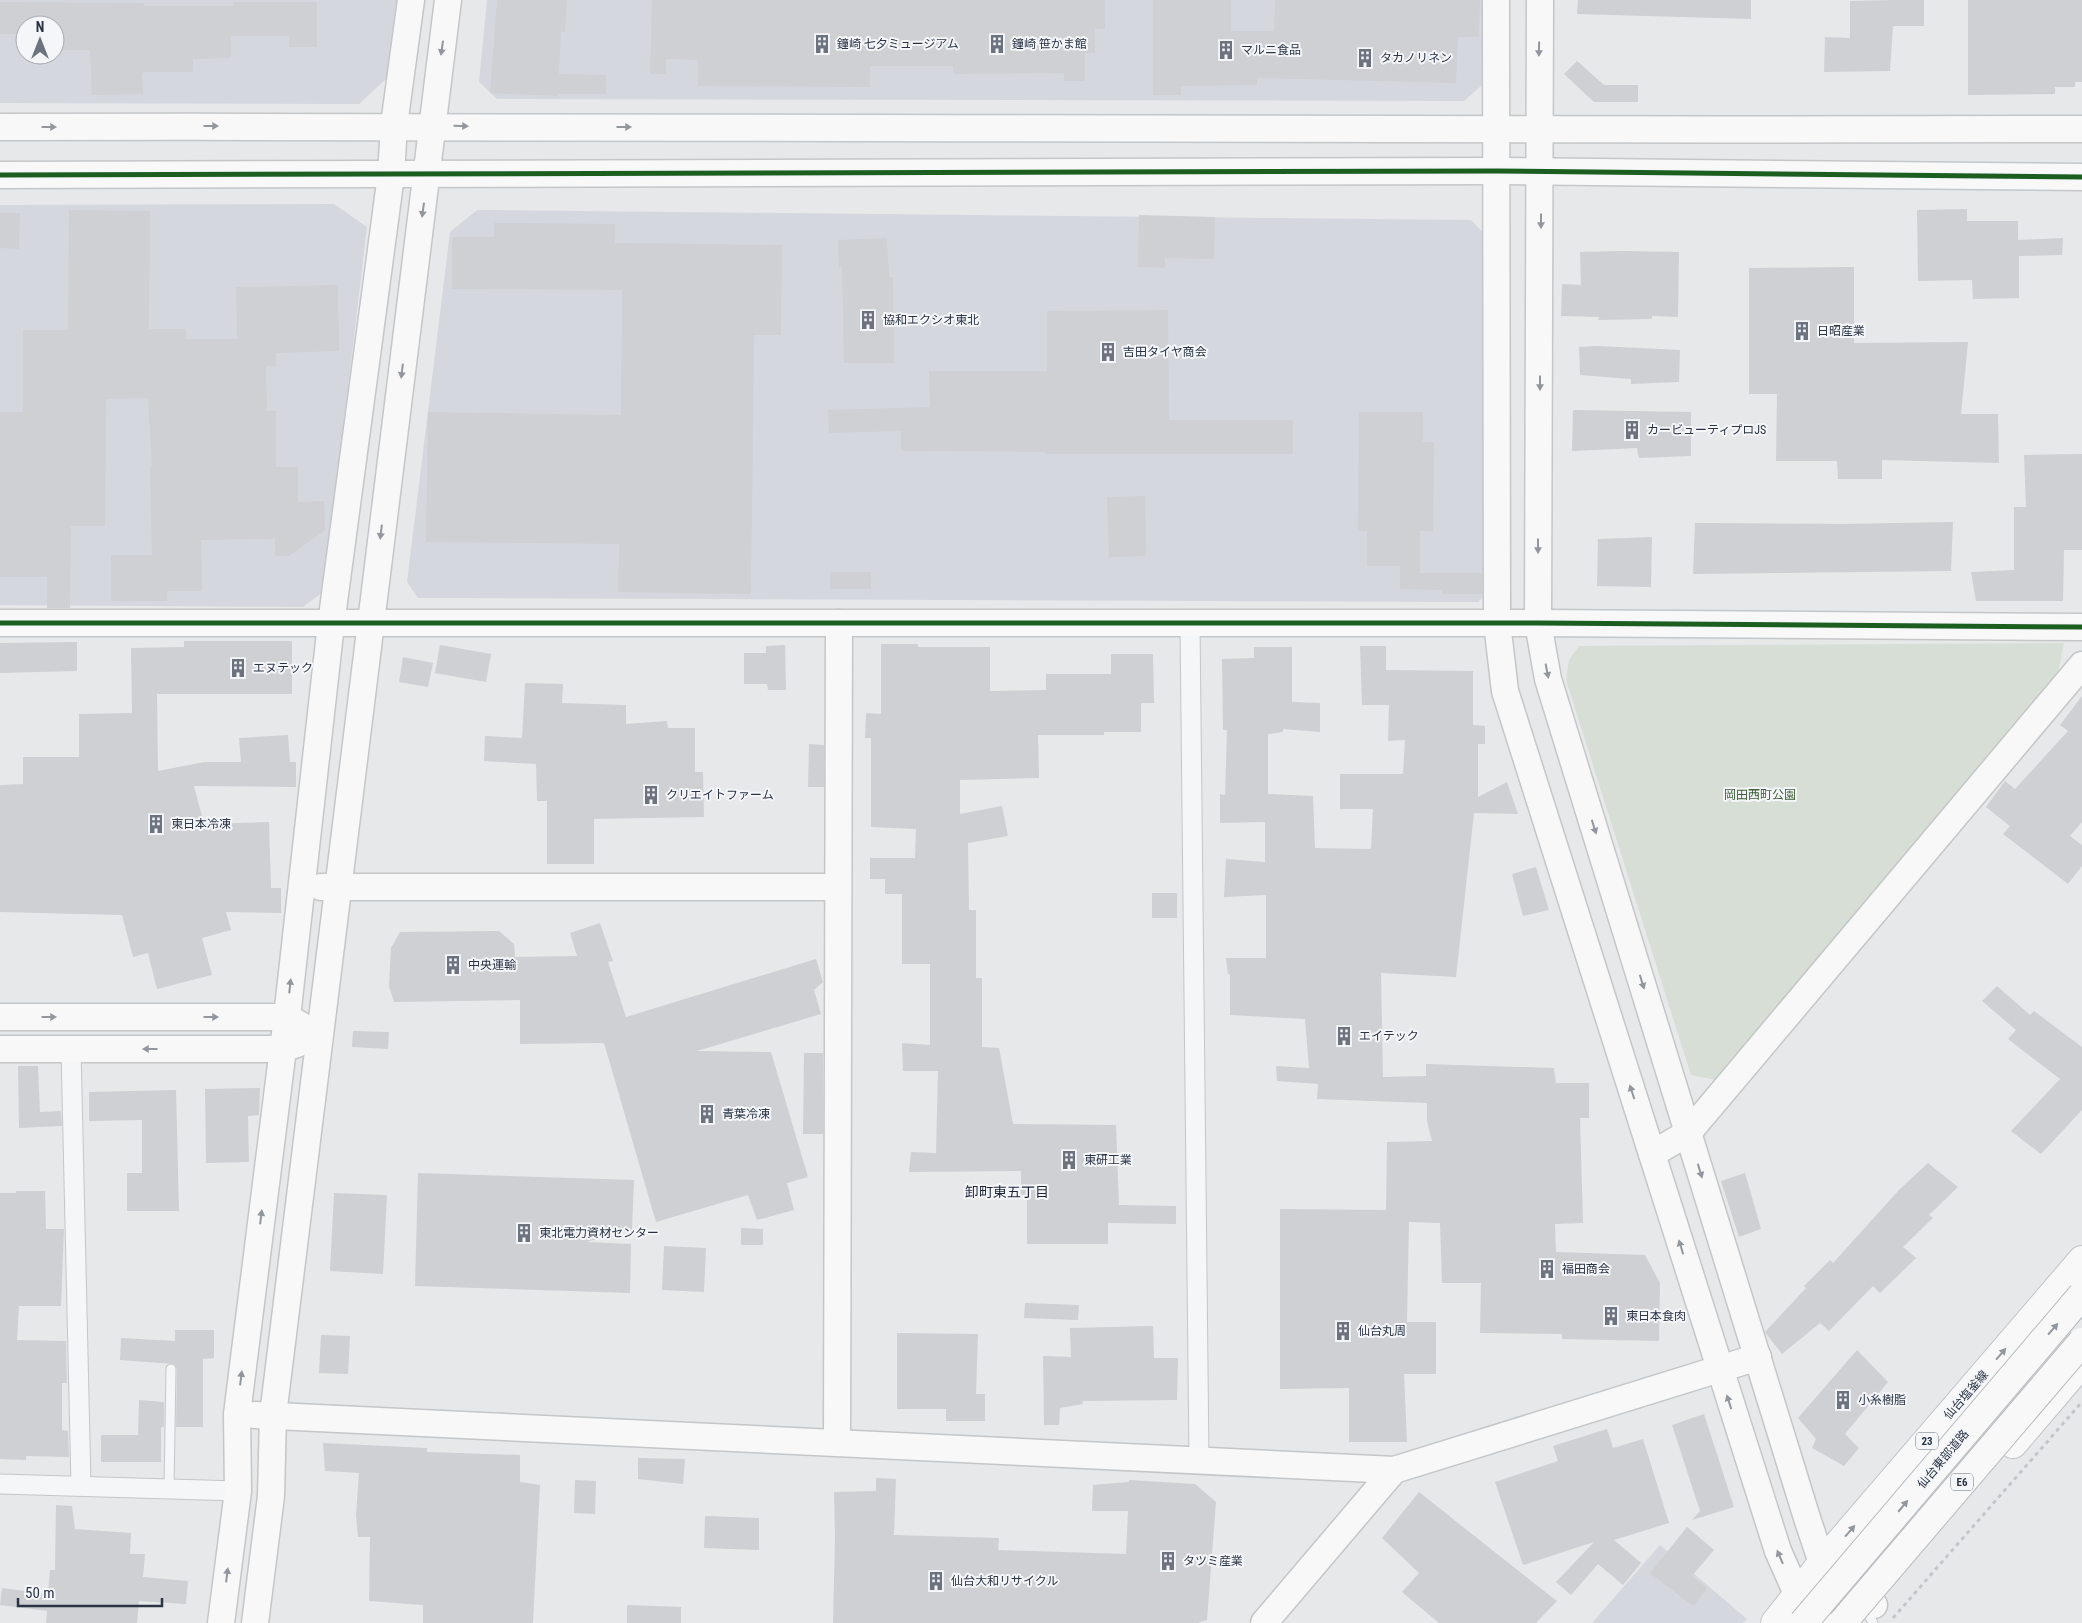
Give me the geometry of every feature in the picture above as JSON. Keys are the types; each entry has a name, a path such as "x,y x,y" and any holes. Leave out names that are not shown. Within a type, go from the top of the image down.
{"main road":[{"name":"仙台塩釜線","path":"1775,1623 1822,1563 2082,1260"},
{"name":"仙台東部道路","path":"1803,1623 2082,1295"},
{"name":"E6","path":"1842,1623 2082,1342"},
{"path":"1873,1618 2082,1363"}],"street":[{"path":"222,1623 238,1491 237,1414 287,1017 331,624 391,175 394,125 411,0"},
{"path":"255,1623 271,1496 272,1415 369,625 428,175 432,125 448,0"},
{"path":"1496,0 1497,624 1505,692 1778,1551 1798,1596 1828,1623"},
{"path":"1540,0 1539,130 1541,172 1538,624 1548,679 1822,1563 1873,1618"},
{"path":"0,127 432,125 1496,130 2082,129"},
{"path":"0,175 1541,172 2082,177"},
{"path":"0,623 369,625 838,623 1538,624 2082,627"},
{"path":"837,1442 838,623"},
{"path":"1190,624 1198,1460"},
{"path":"1652,1154 1688,1133 2082,665"},
{"path":"301,888 838,887"},
{"path":"0,1017 287,1017 319,1036"},
{"path":"0,1049 282,1049 319,1036"},
{"path":"71,1049 81,1486"},
{"path":"237,1414 1394,1470 1758,1357"},
{"path":"1264,1623 1394,1470"},
{"path":"0,1484 238,1491"}],"lane":[{"path":"169,1489 171,1369"}],"path":[{"path":"1873,1618 2082,1402"}],"shaded area":[{"path":"0,0 398,0 387,78 359,104 0,103"},
{"path":"487,0 1490,0 1490,78 1464,101 497,99 479,82"},
{"path":"334,204 367,227 324,591 303,607 0,605 0,205"},
{"path":"477,210 1471,220 1487,237 1488,593 1478,602 418,598 407,582 450,232"},
{"path":"1660,1545 1747,1619 1743,1623 1592,1623"}],"green space":[{"name":"岡田西町公園","path":"2064,643 2058,673 1716,1080 1691,1075 1566,680 1569,660 1579,646"}],"building":[{"path":"497,0 567,0 565,32 561,32 559,74 606,75 606,94 558,94 558,96 490,93"},
{"path":"652,0 1105,0 1105,29 1095,29 1095,53 1085,53 1085,81 1064,81 1064,73 953,74 953,66 870,66 870,87 698,86 698,60 666,59 666,74 650,74"},
{"name":"タカノリネン","path":"1153,0 1231,0 1231,31 1274,31 1275,0 1480,0 1479,37 1458,37 1456,83 1257,78 1257,85 1181,86 1181,95 1153,95"},
{"path":"1578,0 1751,0 1751,19 1577,14"},
{"path":"1924,0 1924,26 1893,26 1890,71 1824,72 1825,37 1850,38 1850,1"},
{"path":"1968,0 2082,0 2082,82 2075,82 2075,87 2055,87 2055,94 1968,95"},
{"path":"0,2 144,3 144,6 233,6 233,2 317,2 317,47 289,47 289,36 231,36 231,58 193,59 193,72 144,72 142,74 143,94 92,95 90,50 65,50 65,15 15,15 15,34 0,34"},
{"path":"1577,61 1604,85 1638,85 1638,102 1594,102 1564,74"},
{"path":"1967,209 1967,221 2018,221 2018,240 2063,238 2062,255 2019,256 2019,298 1973,299 1972,280 1918,281 1917,210"},
{"path":"69,210 150,211 149,329 186,329 186,339 237,339 236,287 338,285 339,351 276,353 276,366 266,366 267,411 276,411 276,467 298,467 298,502 324,501 325,530 289,556 275,556 275,539 201,540 202,591 167,591 167,601 111,601 111,555 152,555 150,467 152,467 148,398 106,399 105,526 71,526 70,608 47,608 47,577 0,577 0,412 23,412 23,330 68,330"},
{"path":"0,213 20,213 19,249 0,248"},
{"path":"1139,215 1215,217 1214,259 1165,258 1165,268 1138,267"},
{"path":"494,223 615,224 615,243 782,245 781,335 754,335 751,594 618,592 619,544 426,542 428,412 621,415 622,290 452,289 452,237 494,237"},
{"name":"協和エクシオ東北","path":"887,238 889,277 893,277 894,363 844,363 842,267 839,267 838,240"},
{"path":"1580,252 1679,252 1678,317 1652,316 1652,319 1598,320 1599,317 1561,316 1562,284 1581,285"},
{"path":"1854,267 1854,343 1968,342 1961,414 1998,414 1999,463 1882,460 1882,479 1838,479 1837,461 1776,461 1777,394 1749,394 1749,268"},
{"path":"1168,310 1169,420 1293,420 1293,454 1045,454 1045,452 901,451 901,431 829,433 828,410 930,407 929,371 1047,371 1047,311"},
{"path":"1598,346 1680,350 1679,382 1631,384 1631,379 1580,375 1579,347"},
{"name":"カービューティプロJS","path":"1573,410 1691,412 1691,456 1639,458 1637,448 1572,451"},
{"path":"1359,412 1423,412 1423,442 1434,442 1433,531 1420,531 1420,573 1482,573 1482,594 1442,594 1442,590 1400,589 1400,566 1367,566 1367,531 1358,531"},
{"path":"2082,454 2082,550 2064,550 2063,601 1976,601 1971,572 2014,570 2014,507 2026,507 2024,455"},
{"path":"1145,496 1146,556 1109,557 1107,497"},
{"path":"1953,522 1951,571 1693,574 1695,523 1844,524"},
{"path":"1652,537 1651,587 1597,586 1598,539"},
{"path":"830,572 871,572 871,589 830,589"},
{"path":"184,641 292,641 292,694 157,694 158,771 205,762 241,762 239,738 288,735 290,762 296,762 296,787 194,786 204,824 269,822 271,888 281,888 281,913 226,912 231,930 202,938 212,975 157,989 148,953 133,957 122,915 0,912 0,785 23,784 23,757 79,757 79,714 132,713 131,648 184,647"},
{"path":"77,642 77,671 0,673 0,643"},
{"path":"881,644 918,644 918,647 990,647 990,691 1046,690 1046,674 1111,674 1111,654 1153,654 1154,703 1141,703 1141,732 1104,732 1104,735 1038,735 1039,778 960,780 960,814 1002,806 1008,836 968,843 969,910 976,910 976,978 982,978 982,1047 999,1048 1013,1124 1116,1125 1119,1205 1176,1206 1176,1224 1108,1223 1108,1244 1027,1244 1027,1195 1021,1195 1021,1171 909,1172 911,1152 936,1153 938,1071 903,1071 902,1043 930,1045 930,964 902,964 902,894 885,894 885,879 870,879 870,858 915,858 916,829 871,827 871,738 865,738 866,713 881,714"},
{"path":"440,645 491,654 486,682 435,673"},
{"path":"785,645 786,690 768,690 767,684 744,684 744,653 766,653 766,646"},
{"path":"1360,646 1386,646 1386,670 1473,671 1473,725 1485,726 1485,744 1478,744 1478,797 1507,782 1518,814 1474,813 1456,977 1381,973 1383,1077 1426,1076 1426,1064 1554,1068 1556,1083 1589,1083 1589,1118 1580,1118 1583,1223 1555,1224 1556,1252 1645,1255 1660,1283 1659,1341 1562,1339 1562,1334 1480,1333 1481,1283 1442,1283 1440,1223 1409,1222 1407,1322 1436,1322 1436,1374 1404,1374 1407,1442 1349,1442 1349,1388 1280,1389 1280,1209 1386,1210 1387,1142 1432,1141 1427,1121 1427,1103 1317,1099 1318,1084 1277,1081 1276,1066 1309,1068 1305,1019 1230,1015 1230,974 1228,974 1226,958 1266,958 1266,895 1224,897 1226,859 1265,862 1265,822 1220,823 1220,794 1225,795 1227,730 1223,730 1222,659 1254,658 1254,647 1292,647 1292,702 1320,703 1320,732 1283,729 1283,732 1268,734 1268,794 1313,796 1315,848 1371,849 1373,809 1340,809 1340,774 1403,774 1405,740 1388,741 1389,705 1362,705"},
{"path":"403,657 433,663 428,687 399,682"},
{"path":"525,683 563,684 562,703 626,705 626,724 667,721 668,728 695,728 695,772 703,772 704,817 594,819 594,864 547,864 547,801 537,801 536,764 484,761 485,736 522,738"},
{"path":"2082,696 2082,822 2070,836 2082,845 2082,866 2068,884 2003,834 2010,826 1986,807 2005,781 2015,789 2068,731 2060,725"},
{"path":"809,744 824,745 824,787 808,787"},
{"path":"1536,867 1549,910 1523,916 1512,874"},
{"path":"1152,893 1177,893 1177,918 1152,918"},
{"name":"青葉冷凍","path":"600,923 613,961 608,962 626,1017 816,959 823,982 814,990 821,1014 697,1051 771,1052 808,1177 787,1183 794,1210 757,1220 748,1195 656,1222 604,1043 520,1044 520,1000 394,1002 389,986 391,948 400,932 499,931 514,944 515,957 577,956 570,933"},
{"path":"1997,986 2030,1015 2034,1011 2082,1047 2082,1110 2041,1154 2011,1131 2060,1079 2008,1039 2016,1030 1982,1001"},
{"path":"353,1031 389,1032 388,1049 352,1047"},
{"path":"804,1053 823,1053 823,1134 803,1134"},
{"path":"18,1066 38,1066 40,1112 61,1111 62,1126 19,1128"},
{"path":"260,1088 259,1115 248,1116 249,1162 206,1163 205,1089"},
{"path":"176,1090 179,1211 127,1211 127,1173 142,1173 142,1120 89,1121 89,1092"},
{"path":"1928,1163 1958,1187 1929,1215 1933,1218 1903,1247 1916,1258 1880,1293 1873,1286 1829,1331 1820,1323 1782,1354 1765,1332 1806,1288 1804,1286 1830,1260 1833,1263 1899,1190"},
{"name":"東北電力資材センター","path":"418,1173 634,1180 632,1229 586,1242 631,1244 630,1293 415,1286"},
{"path":"1745,1173 1761,1229 1739,1237 1721,1181"},
{"path":"16,1191 45,1191 46,1229 64,1229 61,1306 19,1306 17,1340 66,1341 67,1383 62,1383 62,1430 68,1431 69,1457 26,1456 26,1460 0,1459 0,1193 16,1193"},
{"path":"334,1193 387,1195 383,1274 330,1271"},
{"path":"741,1228 763,1229 763,1245 741,1245"},
{"path":"664,1246 706,1248 704,1292 662,1290"},
{"path":"1025,1303 1079,1305 1078,1320 1024,1318"},
{"path":"1153,1326 1154,1358 1178,1358 1177,1400 1082,1401 1083,1404 1060,1408 1059,1425 1044,1425 1043,1356 1071,1357 1070,1328"},
{"path":"175,1330 214,1330 214,1358 203,1359 203,1427 176,1427 177,1369 174,1364 120,1360 121,1338 175,1341"},
{"path":"897,1333 978,1334 976,1394 985,1394 985,1421 946,1421 946,1409 897,1409"},
{"path":"321,1335 350,1336 348,1374 319,1373"},
{"name":"小糸樹脂","path":"1857,1350 1888,1382 1845,1434 1859,1448 1844,1466 1812,1448 1816,1439 1798,1418"},
{"path":"139,1400 164,1402 164,1427 161,1427 161,1462 101,1462 101,1435 138,1435"},
{"path":"1704,1414 1734,1507 1692,1520 1700,1511 1672,1425"},
{"path":"1607,1429 1613,1448 1643,1439 1669,1523 1614,1540 1641,1563 1623,1585 1598,1564 1571,1595 1556,1582 1594,1542 1523,1565 1495,1482 1558,1461 1553,1446"},
{"path":"323,1443 427,1448 427,1452 520,1455 520,1482 540,1485 533,1623 423,1623 423,1605 369,1601 370,1537 358,1537 356,1515 359,1473 325,1471"},
{"path":"638,1458 685,1459 683,1484 638,1479"},
{"path":"876,1478 896,1479 894,1535 999,1538 998,1550 1126,1554 1128,1511 1092,1511 1093,1485 1129,1482 1129,1480 1195,1484 1216,1502 1207,1620 1198,1623 833,1623 834,1492 876,1491"},
{"path":"575,1480 596,1481 595,1514 574,1513"},
{"path":"1419,1492 1557,1601 1536,1623 1439,1623 1402,1592 1419,1573 1382,1538"},
{"path":"56,1505 72,1506 75,1529 131,1533 130,1554 145,1554 143,1577 188,1581 186,1604 139,1601 137,1623 46,1623 47,1611 0,1605 2,1588 48,1594 50,1570 55,1570"},
{"path":"705,1516 759,1518 759,1550 704,1548"},
{"path":"1687,1527 1714,1550 1692,1576 1707,1588 1693,1606 1650,1573"},
{"path":"627,1605 681,1607 681,1623 627,1623"}],"cycle path":[{"path":"0,175 1496,171 2082,177"},
{"path":"0,623 1538,623 2082,627"}],"place":[{"name":"鐘崎 七夕ミュージアム","path":"822,44"},
{"name":"鐘崎 笹かま館","path":"997,44"},
{"name":"マルニ食品","path":"1226,50"},
{"name":"タカノリネン","path":"1365,58"},
{"name":"協和エクシオ東北","path":"868,320"},
{"name":"日昭産業","path":"1802,331"},
{"name":"吉田タイヤ商会","path":"1108,352"},
{"name":"カービューティプロJS","path":"1632,430"},
{"name":"エヌテック","path":"238,668"},
{"name":"クリエイトファーム","path":"651,795"},
{"name":"東日本冷凍","path":"156,824"},
{"name":"中央運輸","path":"453,965"},
{"name":"エイテック","path":"1344,1036"},
{"name":"青葉冷凍","path":"707,1114"},
{"name":"東研工業","path":"1069,1160"},
{"name":"東北電力資材センター","path":"524,1233"},
{"name":"福田商会","path":"1547,1269"},
{"name":"東日本食肉","path":"1611,1316"},
{"name":"仙台丸周","path":"1343,1331"},
{"name":"小糸樹脂","path":"1843,1400"},
{"name":"タツミ産業","path":"1168,1561"},
{"name":"仙台大和リサイクル","path":"936,1581"}],"district":[{"name":"卸町東五丁目","path":"1007,1192"}]}
